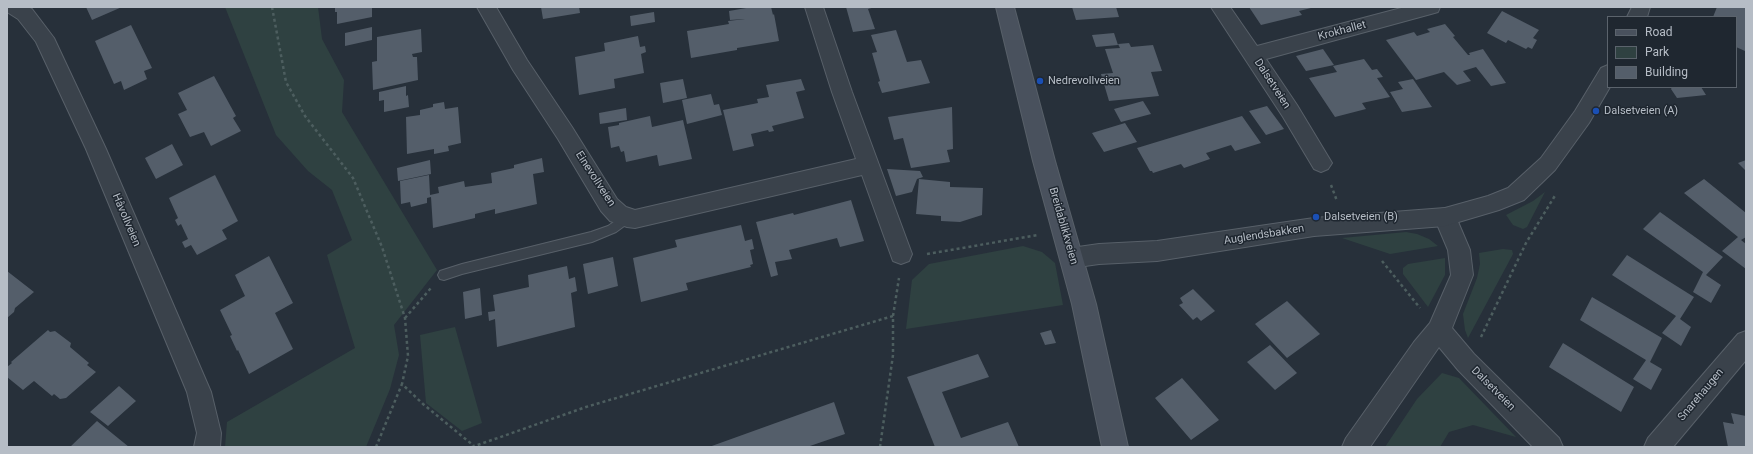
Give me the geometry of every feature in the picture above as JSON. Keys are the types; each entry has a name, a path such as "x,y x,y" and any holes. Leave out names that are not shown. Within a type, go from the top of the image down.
{"main road":[{"name":"Breidablikkveien","path":"1005,7 1044,161 1084,304 1116,447"}],"street":[{"name":"Håvollveien","path":"13,7 25,14 44,38 96,149 199,392 209,433 207,447"},
{"name":"Einevollveien","path":"486,7 520,65 610,205 618,214 627,218"},
{"path":"814,7 868,165 902,256"},
{"name":"Dalsetveien","path":"1220,7 1290,111 1322,163"},
{"name":"Krokhallet","path":"1253,55 1431,7"},
{"name":"Auglendsbakken","path":"1072,258 1099,254 1157,251 1314,227 1445,217 1491,204 1516,194 1548,164 1582,118 1607,75"},
{"path":"627,218 635,219 868,165"},
{"path":"1355,447 1422,350 1439,330 1462,275 1459,250 1445,217"},
{"name":"Dalsetveien","path":"1439,330 1466,362 1550,447"},
{"name":"Snarehaugen","path":"1657,447 1746,342"}],"lane":[{"path":"444,275 462,269 592,237 612,229 627,218"}],"path":[{"path":"272,7 286,82 305,116 353,178 382,247 405,318 408,356 402,384 376,447"},
{"path":"1466,362 1476,347 1526,243 1556,194"},
{"path":"880,447 893,355 893,316 902,256 1038,234"},
{"path":"1382,261 1439,330"},
{"path":"405,318 423,299 436,281 444,275"},
{"path":"402,384 473,447 586,407 893,316"}],"green space":[{"path":"225,7 318,7 322,39 344,80 342,112 437,270 394,325 399,355 390,389 366,447 225,447 227,422 355,348 327,255 352,240 332,190 308,171 276,135"},
{"path":"1545,192 1527,227 1523,229 1513,225 1506,215 1533,201"},
{"path":"1406,232 1417,234 1429,239 1438,246 1390,254 1342,238"},
{"path":"1023,246 1042,252 1055,263 1063,305 906,329 912,280 929,264"},
{"path":"1503,249 1512,250 1513,254 1468,338 1465,330 1463,314 1477,278 1480,264 1479,253"},
{"path":"1445,258 1445,275 1428,307 1403,274 1403,268 1408,264"},
{"path":"455,327 482,423 462,431 426,403 420,335"},
{"path":"1442,373 1459,378 1516,437 1473,425 1449,432 1440,447 1385,447 1417,399"}],"building":[{"path":"86,7 122,7 92,20"},
{"path":"335,7 372,7 372,17 337,24 337,12 335,12"},
{"path":"541,7 579,7 580,13 543,19"},
{"path":"752,7 771,7 773,15 774,14 779,41 691,58 687,31 729,24 728,21 745,19 730,20 729,11"},
{"path":"846,7 875,7 868,9 875,29 853,32"},
{"path":"1072,7 1116,7 1119,17 1076,20"},
{"path":"1249,7 1311,8 1299,11 1302,15 1261,25"},
{"path":"1717,7 1746,7 1745,51 1737,47 1737,16 1713,16"},
{"path":"1502,11 1539,30 1533,38 1537,40 1532,49 1528,47 1526,49 1508,40 1506,43 1487,33"},
{"path":"654,12 655,22 631,26 630,16"},
{"path":"1445,24 1455,36 1453,37 1468,55 1470,55 1469,53 1483,49 1506,83 1491,86 1476,67 1463,71 1471,81 1457,85 1444,72 1416,80 1386,40 1414,32 1417,36 1430,32 1427,29"},
{"path":"131,25 152,68 144,71 147,79 124,90 121,81 114,84 95,41"},
{"path":"372,27 372,40 345,46 345,33"},
{"path":"421,29 422,52 412,54 413,57 417,57 418,80 373,90 372,62 377,61 377,37"},
{"path":"896,30 907,62 921,60 930,83 882,93 878,82 880,81 872,53 877,52 871,35"},
{"path":"1114,33 1118,45 1096,47 1092,35"},
{"path":"638,36 640,47 645,46 646,52 641,54 644,73 614,79 615,88 579,95 575,57 605,51 604,43"},
{"path":"1129,43 1131,47 1153,45 1162,71 1151,72 1159,96 1109,101 1101,74 1113,73 1105,49 1120,48 1118,44"},
{"path":"1323,49 1334,65 1306,71 1296,56"},
{"path":"1364,59 1372,70 1377,69 1383,77 1377,78 1390,97 1362,103 1366,109 1335,117 1309,78 1337,72 1333,66"},
{"path":"214,76 236,116 233,118 241,131 211,146 204,132 190,137 178,114 187,110 178,93"},
{"path":"683,79 687,98 663,103 660,83"},
{"path":"801,79 805,90 796,92 804,118 772,126 774,131 769,132 768,130 751,134 754,146 733,151 723,110 758,103 757,99 769,97 766,85"},
{"path":"1413,79 1432,107 1402,112 1390,92 1403,89 1398,82"},
{"path":"406,86 406,96 408,95 409,107 384,112 384,100 379,101 379,92"},
{"path":"1702,88 1706,95 1677,98 1671,89"},
{"path":"711,94 714,105 719,104 722,115 687,124 682,100"},
{"path":"1143,101 1151,114 1121,122 1114,109"},
{"path":"444,102 445,109 458,107 461,143 448,146 449,151 434,154 434,149 407,154 406,117 420,115 420,110 433,107 433,104"},
{"path":"1267,106 1284,129 1266,135 1249,111"},
{"path":"952,107 953,149 947,150 950,162 911,168 903,138 894,140 888,117"},
{"path":"626,108 627,120 600,124 599,113"},
{"path":"650,116 652,127 683,120 692,159 659,166 657,155 626,162 624,151 621,152 619,146 611,148 608,127"},
{"path":"1242,116 1261,143 1235,151 1231,145 1206,153 1210,159 1184,168 1181,164 1153,173 1150,171 1137,148"},
{"path":"1125,123 1137,142 1104,152 1092,133"},
{"path":"172,144 183,165 156,179 145,158"},
{"path":"542,158 544,172 533,174 537,204 495,214 495,209 475,214 475,218 433,228 431,197 427,198 427,203 411,207 410,202 401,204 400,181 429,175 430,195 439,193 438,187 464,181 465,187 492,183 491,173 514,168 514,165"},
{"path":"430,160 431,174 398,181 397,168"},
{"path":"1746,160 1746,171 1738,163"},
{"path":"887,169 920,171 923,177 917,179 912,192 896,196"},
{"path":"215,175 238,221 222,230 227,239 197,255 191,245 185,248 182,242 188,239 181,224 178,226 175,220 178,218 169,198"},
{"path":"919,179 950,182 950,187 983,188 982,215 960,222 941,221 941,216 916,214"},
{"path":"1704,179 1746,213 1746,237 1741,240 1746,244 1746,269 1722,251 1738,237 1684,193"},
{"path":"851,200 864,241 840,247 837,238 789,250 792,259 775,262 778,275 771,277 756,222 793,213 794,215"},
{"path":"1660,212 1723,257 1706,275 1721,285 1711,303 1693,292 1703,272 1643,229"},
{"path":"741,225 745,241 752,239 754,249 750,250 753,264 750,265 751,267 686,283 688,290 641,302 633,258 677,247 675,240"},
{"path":"1627,255 1694,297 1680,319 1691,327 1681,346 1662,333 1676,316 1612,275"},
{"path":"269,256 293,303 275,313 293,349 249,374 230,336 232,335 220,310 245,296 235,275"},
{"path":"613,257 618,286 588,294 583,264"},
{"path":"567,266 569,279 575,277 577,291 571,293 575,327 497,347 495,319 489,321 488,312 495,311 493,295 529,287 528,275"},
{"path":"7,271 34,292 15,308 14,312 7,318"},
{"path":"480,288 482,315 465,319 463,292"},
{"path":"1193,289 1215,311 1201,321 1197,317 1193,320 1179,305 1183,303 1180,298"},
{"path":"1592,297 1662,338 1650,362 1662,369 1651,390 1633,379 1646,360 1580,320"},
{"path":"1287,301 1320,334 1287,358 1255,324"},
{"path":"48,330 50,332 55,331 71,343 70,347 89,363 87,365 96,372 66,398 60,399 54,394 52,396 34,381 23,390 7,377 7,367 12,363 11,362"},
{"path":"1051,330 1056,343 1045,345 1040,333"},
{"path":"1563,343 1634,387 1621,412 1549,367"},
{"path":"1270,345 1297,373 1275,390 1247,362"},
{"path":"978,354 989,377 942,392 961,438 1008,422 1019,447 935,447 907,377"},
{"path":"1182,378 1219,420 1191,440 1155,398"},
{"path":"119,386 136,401 108,426 90,412"},
{"path":"834,402 845,434 807,447 709,447"},
{"path":"1731,413 1746,416 1746,447 1728,447 1723,422 1734,424"},
{"path":"97,421 129,447 70,447"}],"place":[{"name":"Nedrevollveien","path":"1040,81"},
{"name":"Dalsetveien (A)","path":"1596,111"},
{"name":"Dalsetveien (B)","path":"1316,217"}]}
